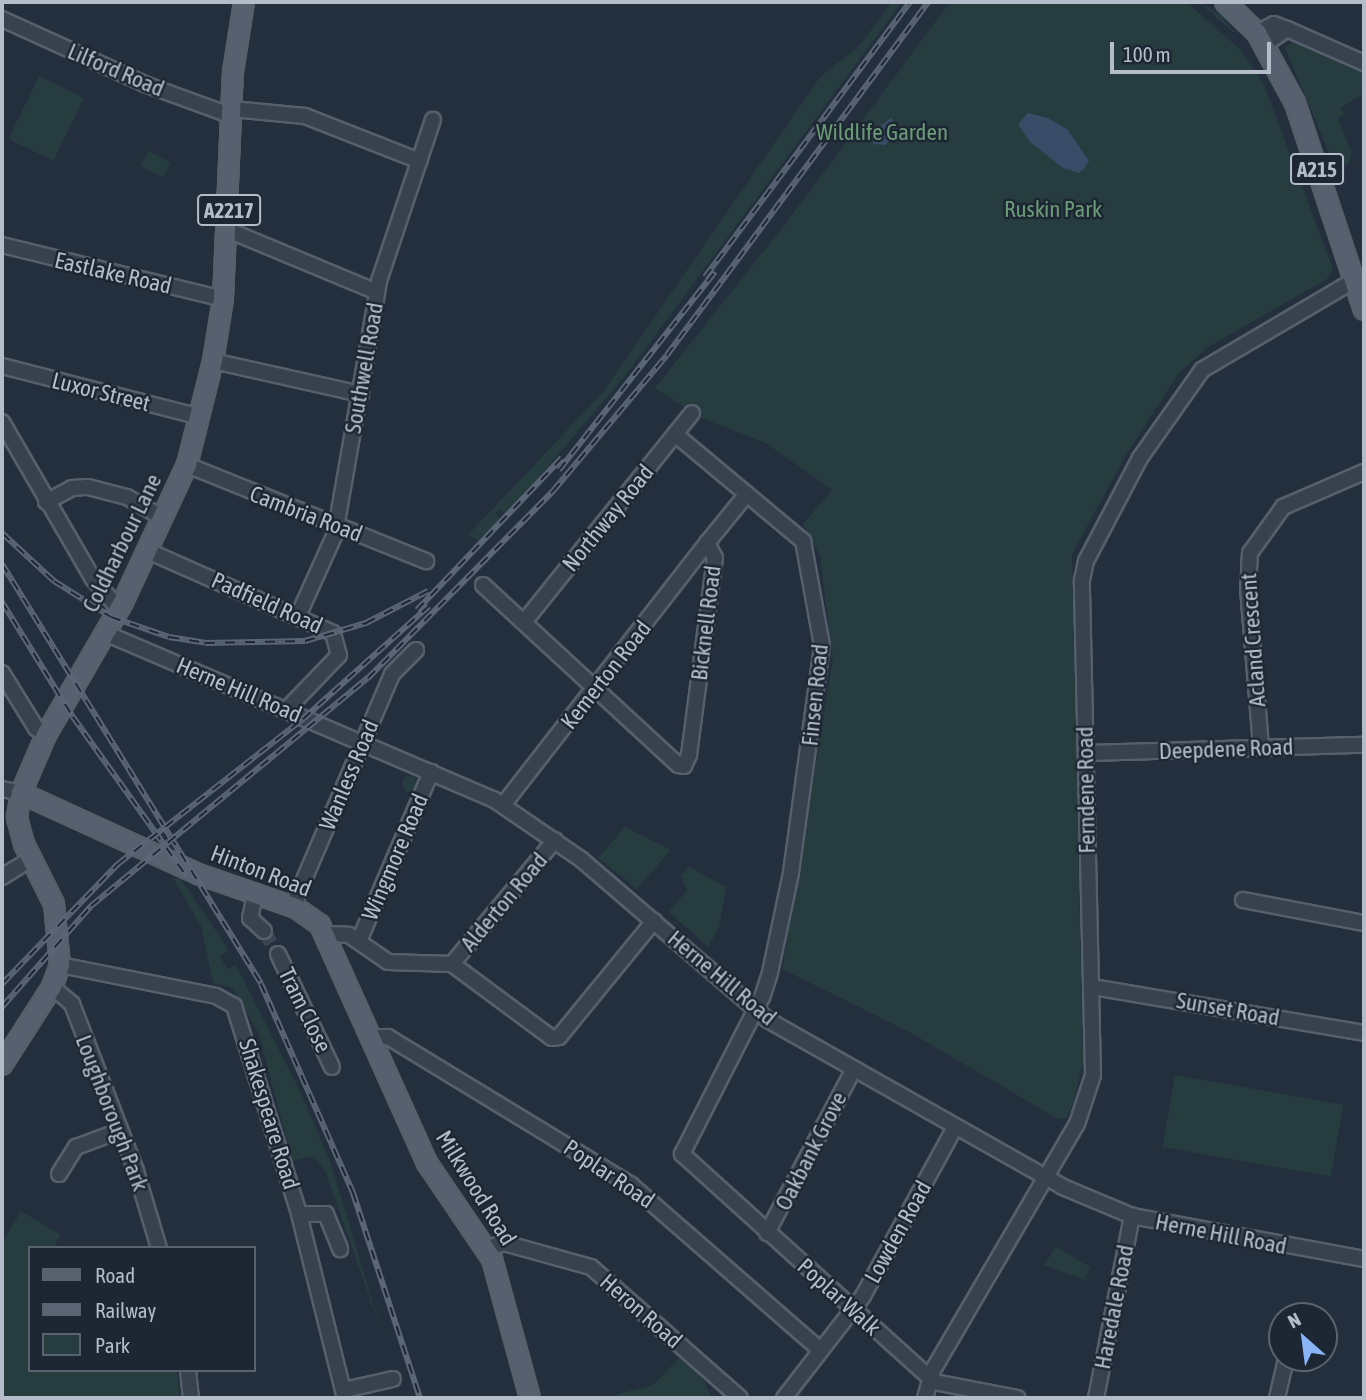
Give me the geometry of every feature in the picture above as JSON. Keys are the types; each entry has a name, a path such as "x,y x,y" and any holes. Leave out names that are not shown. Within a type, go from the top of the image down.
{"main road":[{"name":"Coldharbour Lane","path":"2,1065 52,987 60,965 54,904 31,859 17,817 21,793 46,734 119,609 187,465 213,361 223,299 232,113 244,2"},
{"name":"A215","path":"1225,2 1261,39 1295,103 1364,310"},
{"name":"Hinton Road","path":"21,793 255,895 296,908 326,934"},
{"name":"Milkwood Road","path":"326,934 374,1037 427,1163 488,1248 530,1398"}],"street":[{"name":"Lilford Road","path":"2,19 147,85 232,113 305,116 420,161"},
{"path":"1261,39 1273,24 1364,63"},
{"name":"Southwell Road","path":"298,616 337,527 377,292 433,120"},
{"path":"228,230 377,292"},
{"name":"Eastlake Road","path":"2,245 223,299"},
{"name":"Ferndene Road","path":"925,1398 931,1379 1084,1111 1090,1091 1094,1055 1083,571 1140,458 1202,370 1355,280"},
{"path":"213,361 361,394"},
{"name":"Luxor Street","path":"2,366 200,417"},
{"name":"Northway Road","path":"524,622 692,414"},
{"path":"2,422 46,502 105,597 119,609"},
{"name":"Finsen Road","path":"675,434 805,544 822,646 791,873 770,973 755,1011 682,1154"},
{"name":"Cambria Road","path":"187,465 426,561"},
{"name":"Acland Crescent","path":"1261,747 1248,590 1250,553 1283,507 1364,472"},
{"path":"46,502 72,488 88,487 127,497 163,518"},
{"name":"Bicknell Road","path":"595,688 677,765 684,766 690,755 715,558 707,543 747,494"},
{"name":"Kemerton Road","path":"503,806 707,543"},
{"name":"Padfield Road","path":"148,551 333,633 339,655 287,709"},
{"path":"483,585 595,688"},
{"name":"Herne Hill Road","path":"105,633 363,742 503,806 555,840 654,921 755,1011 1046,1178 1132,1216 1364,1259"},
{"name":"Wanless Road","path":"296,908 297,896 393,673 416,650"},
{"path":"2,673 36,727 46,734"},
{"name":"Deepdene Road","path":"1087,753 1364,746"},
{"name":"Wingmore Road","path":"359,941 432,772"},
{"path":"2,789 21,793"},
{"name":"Alderton Road","path":"452,964 555,840"},
{"path":"2,877 31,859"},
{"path":"255,895 250,918 264,931"},
{"path":"1243,900 1364,923"},
{"path":"452,964 546,1036 556,1038 654,921"},
{"name":"Hinton Road","path":"326,934 341,932 388,962 452,964"},
{"name":"Tram Close","path":"278,954 332,1067"},
{"name":"Shakespeare Road","path":"60,965 212,995 234,1006 299,1214 344,1394"},
{"name":"Loughborough Park","path":"52,987 72,1004 158,1246"},
{"name":"Sunset Road","path":"1093,987 1364,1033"},
{"name":"Poplar Road","path":"374,1037 388,1037 631,1185 819,1349"},
{"name":"Oakbank Grove","path":"768,1233 854,1069"},
{"name":"Lowden Road","path":"784,1398 819,1349 855,1309 955,1127"},
{"path":"59,1174 76,1147 119,1131"},
{"name":"Poplar Walk","path":"682,1154 931,1379 950,1388 1017,1398"},
{"path":"299,1214 326,1213 340,1249"},
{"name":"Haredale Road","path":"1097,1398 1132,1216"},
{"name":"Heron Road","path":"488,1248 504,1243 591,1267 740,1398"},
{"path":"188,1372 191,1398"},
{"path":"1277,1398 1283,1372"},
{"path":"344,1394 393,1379"}],"green space":[{"path":"892,2 902,2 625,376 521,498 505,514 500,509 495,514 502,520 478,540 468,535 603,392 820,77 860,45"},
{"name":"Ruskin Park","path":"950,2 1186,2 1241,50 1264,85 1333,269 1327,279 1208,347 1179,373 1126,455 1072,554 1083,1061 1074,1102 1067,1118 1058,1119 913,1034 782,969 833,658 820,556 803,524 832,490 767,444 699,417 655,388 786,223"},
{"path":"1199,2 1220,14 1235,32 1233,32"},
{"path":"1293,42 1364,73 1364,93 1341,108 1345,115 1338,118 1351,151 1349,164 1335,167 1285,48"},
{"path":"39,76 84,98 53,161 8,139"},
{"path":"148,151 170,162 163,177 141,166"},
{"path":"410,776 416,778 416,790 410,792 404,790 402,784 404,778"},
{"path":"625,827 671,850 637,889 598,858"},
{"path":"689,867 726,887 719,927 708,947 669,912 687,890 681,876"},
{"path":"173,878 180,878 229,950 220,956 227,969 236,965 301,1093 330,1161 382,1333 326,1173 314,1156 292,1161 259,1034 233,988 213,983 201,926"},
{"path":"1175,1075 1343,1105 1331,1177 1162,1147"},
{"path":"21,1211 61,1235 54,1246 28,1246 28,1372 177,1372 180,1398 2,1398 2,1243"},
{"path":"1056,1247 1090,1267 1085,1280 1044,1265"},
{"path":"680,1357 702,1377 712,1398 603,1398 653,1385"}],"water":[{"path":"1028,113 1048,118 1068,130 1089,161 1084,169 1079,173 1063,168 1030,142 1018,124"},
{"path":"891,118 899,128 895,135 885,145 873,144 876,129"}],"tunnel":[{"path":"264,931 278,954"}],"railway":[{"path":"705,277 910,2"},
{"path":"2,1007 91,906 368,678 553,491 667,355 928,2"},
{"path":"559,470 715,272"},
{"path":"417,610 562,458"},
{"path":"2,533 54,581 111,617 169,637 205,643 305,641 366,623 428,591"},
{"path":"2,564 261,984 353,1193 420,1398"},
{"path":"2,602 73,717 187,877"},
{"path":"2,984 118,864 303,719 429,606"}],"park label":[{"name":"Wildlife Garden","path":"882,132"}]}
